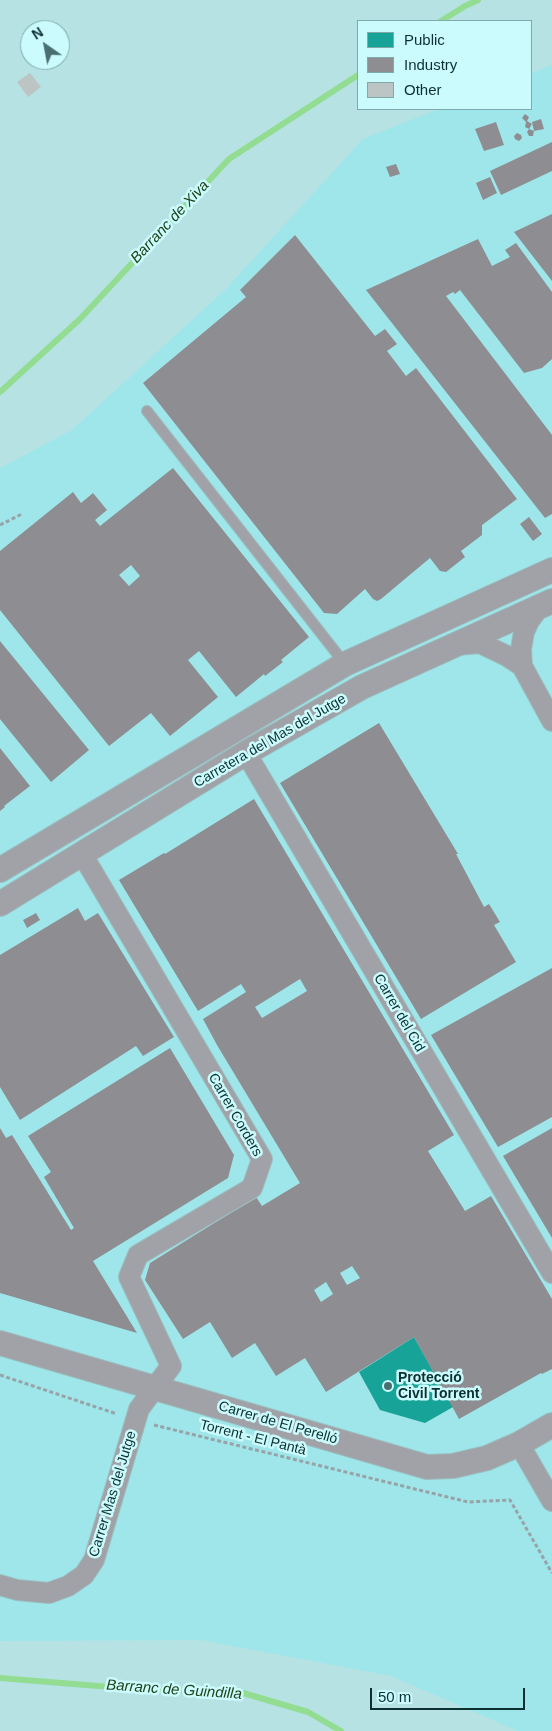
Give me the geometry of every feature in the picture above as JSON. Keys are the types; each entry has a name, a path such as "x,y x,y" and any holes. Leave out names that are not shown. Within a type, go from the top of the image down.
{"street":[{"name":"Carretera del Mas del Jutge","path":"0,870 345,664 552,570"},
{"name":"Carretera del Mas del Jutge","path":"0,904 246,753 362,687 546,604"},
{"path":"546,604 529,621 524,632 521,649 522,666 552,721"},
{"path":"453,645 480,643 508,656 522,666"},
{"name":"Carrer del Cid","path":"246,753 552,1273"},
{"name":"Carrer Corders","path":"82,854 262,1159 252,1188 138,1254 129,1278 171,1366 156,1388"},
{"name":"Carrer de El Perelló","path":"0,1342 427,1467 453,1466 487,1458 520,1444 552,1425"},
{"name":"Carrer Mas del Jutge","path":"0,1586 17,1590 49,1593 68,1586 84,1576 94,1560 139,1409 156,1388"},
{"path":"520,1444 552,1501"}],"lane":[{"path":"146,411 345,664"}],"path":[{"path":"0,525 22,514"},
{"name":"Torrent - El Pantà","path":"0,1375 136,1420 468,1502 510,1500 552,1573"}],"shaded area":[{"path":"552,65 552,1731 518,1731 391,1676 201,1640 0,1641 0,468 72,430 226,289 363,139 436,110 532,110 532,73"}],"building: Public":[{"path":"414,1337 453,1407 425,1423 380,1410 359,1372"}],"building: Industry":[{"path":"525,114 529,117 527,121 532,124 529,129 525,127 526,122 522,118"},
{"path":"541,119 544,129 534,131 532,122"},
{"path":"496,122 504,145 484,151 475,129"},
{"path":"529,129 534,131 533,136 529,136 527,132"},
{"path":"517,133 522,138 519,141 514,136"},
{"path":"552,142 552,171 501,195 490,171"},
{"path":"396,164 400,174 390,177 386,167"},
{"path":"490,177 497,193 483,200 476,183"},
{"path":"552,214 552,281 514,232"},
{"path":"295,235 375,336 385,329 397,344 387,351 406,376 416,368 517,499 482,525 482,535 461,551 465,557 446,572 440,571 430,558 381,599 377,601 373,599 365,589 337,614 324,613 143,383 246,297 240,290"},
{"path":"478,239 492,266 510,257 505,250 516,243 552,292 552,359 542,368 524,373 460,290 455,294 453,292 446,296 552,435 552,514 545,518 366,290"},
{"path":"173,468 309,637 281,660 283,662 265,676 264,674 236,697 199,651 188,660 218,697 170,736 151,713 109,746 0,610 0,551 73,492 81,503 93,493 107,510 95,520 100,526","holes":["131,565 140,576 129,586 119,575"]},
{"path":"529,517 542,534 533,541 520,524"},
{"path":"0,641 89,750 51,782 0,719"},
{"path":"379,723 458,854 456,854 484,907 489,904 500,922 494,925 516,962 421,1019 280,783"},
{"path":"0,748 30,786 0,811"},
{"path":"254,799 454,1135 428,1151 465,1211 491,1196 552,1299 552,1369 541,1373 459,1419 414,1337 326,1392 305,1358 276,1376 255,1343 232,1358 210,1322 183,1339 145,1280 150,1263 256,1197 262,1206 300,1183 203,1019 246,992 241,984 198,1011 119,880","holes":["300,979 307,991 262,1018 255,1007","352,1266 360,1278 347,1285 340,1273","326,1282 333,1294 321,1302 314,1290"]},
{"path":"78,908 85,921 98,913 174,1037 143,1056 136,1046 20,1120 0,1087 0,955"},
{"path":"36,913 40,920 27,928 23,920"},
{"path":"552,968 552,1117 498,1147 431,1035"},
{"path":"170,1048 234,1155 228,1178 93,1261 137,1333 0,1293 0,1128 6,1138 12,1135 71,1230 74,1228 44,1177 51,1172 28,1136"},
{"path":"552,1128 552,1238 503,1156"}],"building: Other":[{"path":"30,73 41,87 28,97 17,82"}],"waterway":[{"name":"Barranc de Xiva","path":"443,20 478,0"},
{"name":"Barranc de Xiva","path":"0,392 80,319 229,159 357,76"},
{"name":"Barranc de Guindilla","path":"0,1678 98,1686 243,1693 308,1712 341,1731"}],"place":[{"name":"Protecció Civil Torrent","path":"388,1386"}]}
